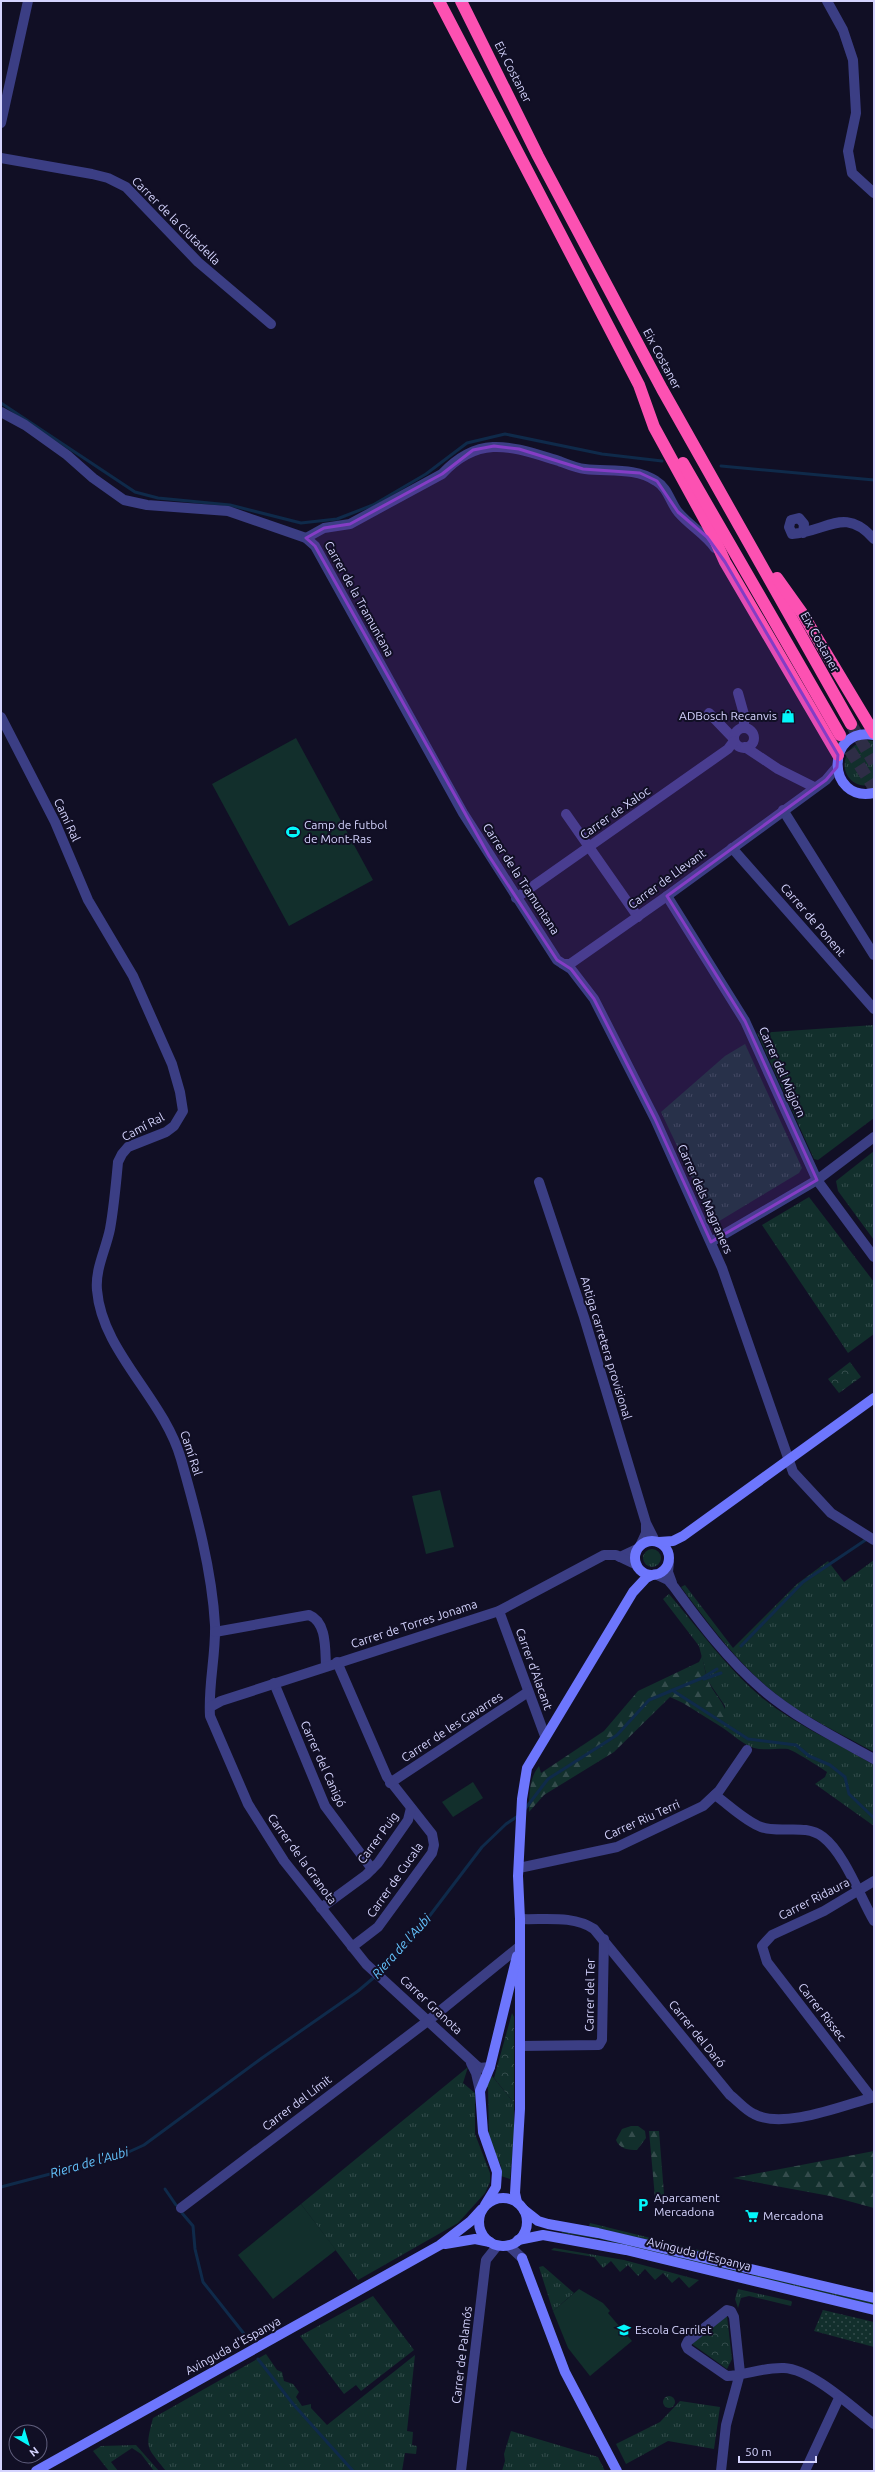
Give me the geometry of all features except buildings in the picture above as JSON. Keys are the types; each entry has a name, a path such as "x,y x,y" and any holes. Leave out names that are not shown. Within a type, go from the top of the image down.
{"highway":[{"path":"438,1 639,385 840,735"},
{"name":"Eix Costaner","path":"461,1 513,105 662,389 851,724"},
{"path":"468,1 488,41 513,105"},
{"path":"639,385 654,427 712,533 725,562 837,761"},
{"path":"662,389 679,404 777,578 802,613 874,734"}],"street":[{"path":"1,123 28,1"},
{"path":"827,1 843,30 852,60 856,113 848,151 852,173 874,193"},
{"name":"Carrer de la Ciutadella","path":"1,158 92,174 108,178 126,187 203,267 271,324"},
{"name":"Carrer de la Tramuntana","path":"1,412 25,426 67,455 93,478 124,500 147,505 228,511 306,538 315,546 463,813 557,960 563,964"},
{"path":"306,538 324,528 350,524 442,474 451,465 473,450 494,446 519,449 583,469 640,473 657,481 666,490 678,512 707,537 725,562"},
{"path":"803,533 845,521 860,524 874,539"},
{"path":"737,740 745,718 738,693"},
{"path":"709,713 726,731 760,758 814,787"},
{"name":"Camí Ral","path":"1,717 55,822 88,900 133,976 172,1064 183,1104 180,1119 174,1126 166,1132 138,1142 122,1154 118,1162 109,1230 99,1266 96,1289 100,1311 106,1331 150,1396 174,1438 203,1547 215,1628"},
{"path":"737,740 750,730 760,758"},
{"path":"872,795 853,791 841,780 837,761 850,739 862,734 874,734"},
{"name":"Carrer de Xaloc","path":"516,898 737,740"},
{"name":"Carrer de Llevant","path":"563,964 570,964 638,917 814,787 826,780 837,761"},
{"path":"826,780 841,780"},
{"path":"783,810 874,955"},
{"path":"566,814 588,848 638,917"},
{"name":"Carrer de Ponent","path":"732,848 874,1009"},
{"name":"Carrer del Migjorn","path":"667,896 745,1022 818,1180 874,1256"},
{"name":"Carrer dels Magraners","path":"563,964 571,969 594,999 655,1119 711,1242 793,1472 831,1513 871,1538"},
{"path":"711,1242 818,1180 874,1137"},
{"name":"Antiga carretera provisional","path":"539,1182 584,1318 646,1523 657,1541"},
{"path":"634,1592 638,1567 635,1559 639,1547 650,1541 673,1541 682,1536 790,1461 874,1398"},
{"name":"Antiga carretera provisional","path":"639,1547 646,1533 646,1523"},
{"path":"470,2060 476,2073 480,2091 483,2132 497,2172 496,2187 479,2216 479,2227 484,2237 494,2244 513,2243 526,2228 519,2202 519,1868 522,1799 527,1768 545,1736 634,1592 646,1578 664,1570 672,1548 682,1536"},
{"path":"657,1541 666,1547 669,1559 668,1572 674,1587"},
{"name":"Carrer de Torres Jonama","path":"620,1557 639,1547"},
{"name":"Carrer de Torres Jonama","path":"210,1707 221,1701 337,1662 499,1611 604,1555 620,1557 638,1567"},
{"path":"638,1567 668,1580 724,1653 763,1690 800,1716 874,1759"},
{"name":"Carrer d'Alacant","path":"499,1611 545,1736"},
{"path":"210,1707 215,1628 309,1615 314,1617 322,1628 326,1666"},
{"name":"Carrer de Cucala","path":"337,1662 390,1783 432,1834 434,1844 432,1853 378,1927 352,1948"},
{"name":"Carrer del Canigó","path":"274,1683 325,1806 372,1869"},
{"name":"Carrer de les Gavarres","path":"390,1783 528,1692"},
{"name":"Carrer de la Granota","path":"210,1707 210,1716 251,1808 284,1861 352,1948 374,1971"},
{"name":"Carrer Riu Terri","path":"519,1868 617,1847 703,1806 715,1795 747,1750"},
{"path":"715,1795 761,1827 801,1830 824,1837 840,1857 874,1920"},
{"name":"Carrer Puig","path":"321,1908 372,1869 408,1820 411,1808"},
{"name":"Carrer Ridaura","path":"766,1939 824,1911 858,1892 874,1881"},
{"name":"Carrer del Daró","path":"520,1920 583,1922 604,1939 730,2095 755,2115 770,2118 801,2117 873,2097"},
{"name":"Carrer del Ter","path":"520,2046 599,2045 602,2040 604,1939"},
{"name":"Carrer Rissec","path":"766,1939 762,1946 767,1962 873,2097"},
{"path":"480,2091 490,2067 519,1947"},
{"name":"Carrer del Límit","path":"181,2208 429,2020 519,1947"},
{"name":"Carrer Granota","path":"374,1971 429,2020 470,2060"},
{"path":"470,2060 482,2070 490,2067"},
{"path":"484,2207 501,2198 519,2202"},
{"name":"Avinguda d'Espanya","path":"519,2202 538,2221 548,2224 598,2232 874,2298"},
{"name":"Avinguda d'Espanya","path":"35,2470 440,2245 466,2225 484,2207"},
{"name":"Avinguda d'Espanya","path":"513,2243 543,2235 618,2248 874,2310"},
{"name":"Avinguda d'Espanya","path":"440,2245 461,2240 494,2244"},
{"path":"513,2243 522,2258 565,2372 617,2471"},
{"name":"Carrer de Palamós","path":"461,2471 486,2260 494,2244"},
{"path":"721,2471 726,2425 740,2373 734,2317 730,2309 724,2311 688,2341 686,2345 724,2375 730,2376 740,2373 766,2369 795,2369 809,2376 874,2424"},
{"path":"805,2471 839,2398"}],"highlighted area":[{"path":"494,446 519,449 583,469 640,473 657,481 678,512 707,537 725,562 838,755 837,767 826,780 667,896 745,1021 817,1180 711,1242 655,1119 594,999 571,969 557,960 489,856 315,546 306,538 324,528 350,524 442,474 473,450"}],"green space":[{"name":"Camp de futbol de Mont-Ras","path":"296,738 373,880 289,926 212,784"},
{"path":"866,740 874,741 874,785 863,785 854,782 848,776 845,768 845,760 849,752 855,745"},
{"path":"874,1025 874,1118 818,1160 814,1159 757,1033"},
{"path":"745,1044 802,1168 799,1173 716,1223 713,1222 661,1112 725,1056"},
{"path":"874,1151 874,1240 838,1191 836,1181"},
{"path":"809,1197 874,1282 874,1334 848,1353 762,1225"},
{"path":"850,1362 861,1377 839,1393 828,1379"},
{"path":"440,1490 454,1547 426,1554 412,1496"},
{"path":"652,1549 658,1552 661,1558 658,1564 652,1567 646,1564 643,1558 646,1552"},
{"path":"874,1560 874,1752 803,1713 766,1686 727,1646 681,1587 685,1585 733,1648 797,1584 828,1561 844,1582"},
{"path":"669,1594 724,1660 761,1697 802,1725 874,1765 874,1826 815,1784 825,1777 827,1772 820,1767 788,1749 763,1749 750,1747 723,1728 725,1706 708,1681 699,1646 663,1599"},
{"path":"702,1656 708,1680 725,1709 726,1721 723,1728 683,1703 670,1697 614,1752 544,1795 529,1812 531,1782 539,1766 541,1773 604,1731 638,1691 699,1662"},
{"path":"473,1782 483,1798 453,1817 442,1802"},
{"path":"512,2013 514,2017 514,2103 494,2078"},
{"path":"468,2067 463,2083 475,2093 475,2134 490,2173 490,2182 485,2193 458,2223 358,2280 301,2204"},
{"path":"492,2076 514,2103 514,2137 510,2179 501,2176 501,2166 489,2141 488,2088 486,2086"},
{"path":"631,2126 638,2126 645,2131 646,2138 637,2150 622,2147 616,2140 622,2129"},
{"path":"649,2131 659,2131 664,2194 655,2198"},
{"path":"874,2151 874,2208 830,2196 733,2178"},
{"path":"301,2204 336,2250 273,2299 238,2255"},
{"path":"590,2223 707,2252 706,2254 589,2226"},
{"path":"562,2231 600,2237 744,2272 743,2274 600,2239 562,2233"},
{"path":"554,2248 624,2260 699,2280 689,2288 679,2277 672,2283 663,2273 655,2280 645,2269 638,2276 628,2265 620,2272 611,2261 603,2268 594,2257 551,2250"},
{"path":"543,2266 574,2293 553,2311 539,2267"},
{"path":"752,2274 874,2303 874,2306 751,2277"},
{"path":"579,2289 603,2303 610,2311 608,2313 632,2341 590,2376 568,2348 553,2311"},
{"path":"738,2289 791,2301 791,2306 749,2296 741,2298 738,2308 735,2299"},
{"path":"373,2296 414,2350 361,2391 356,2385 344,2394 300,2336"},
{"path":"823,2310 874,2322 874,2347 814,2331"},
{"path":"727,2316 732,2359 727,2369 692,2344"},
{"path":"266,2354 277,2370 282,2372 284,2381 293,2384 299,2392 296,2397 302,2406 311,2404 311,2408 327,2425 415,2355 407,2431 413,2432 412,2445 417,2446 416,2454 405,2453 402,2471 166,2471 154,2457 149,2447 148,2442 153,2418"},
{"path":"667,2396 671,2396 675,2402 671,2408 667,2408 663,2404 663,2400"},
{"path":"680,2401 720,2407 714,2449 668,2441 626,2464 616,2444 660,2422"},
{"path":"511,2431 598,2457 605,2471 502,2471 505,2461 504,2454"},
{"path":"136,2445 159,2471 154,2471 141,2454 132,2448 111,2462 118,2471 109,2471 93,2451 101,2446"}],"waterway":[{"path":"1,403 135,492 158,498 230,505 301,523 337,519 373,505 426,474 467,443 505,434 602,454 662,461"},
{"path":"721,466 874,480"},
{"path":"741,1646 803,1582 867,1539"},
{"name":"Riera de l'Aubi","path":"525,1809 548,1779 617,1735 649,1700 702,1678 717,1669"},
{"name":"Riera de l'Aubi","path":"704,1679 721,1673"},
{"path":"672,1690 748,1739 796,1745 809,1756 830,1765 845,1777 849,1794 874,1818"},
{"name":"Riera de l'Aubi","path":"1,2187 122,2155 144,2145 262,2058 358,1991 384,1969 412,1939 482,1847 506,1824 518,1816"},
{"path":"165,2189 176,2205"},
{"path":"182,2213 193,2226 195,2249 203,2282 249,2340"},
{"path":"258,2359 293,2404 353,2471"}],"tunnel":[{"path":"851,724 874,763"},
{"path":"840,735 874,788"}],"place":[{"name":"ADBosch Recanvis","path":"788,716"},
{"name":"Camp de futbol de Mont-Ras","path":"293,832"},
{"name":"Aparcament Mercadona","path":"643,2205"},
{"name":"Mercadona","path":"752,2216"},
{"name":"Escola Carrilet","path":"624,2330"}]}
